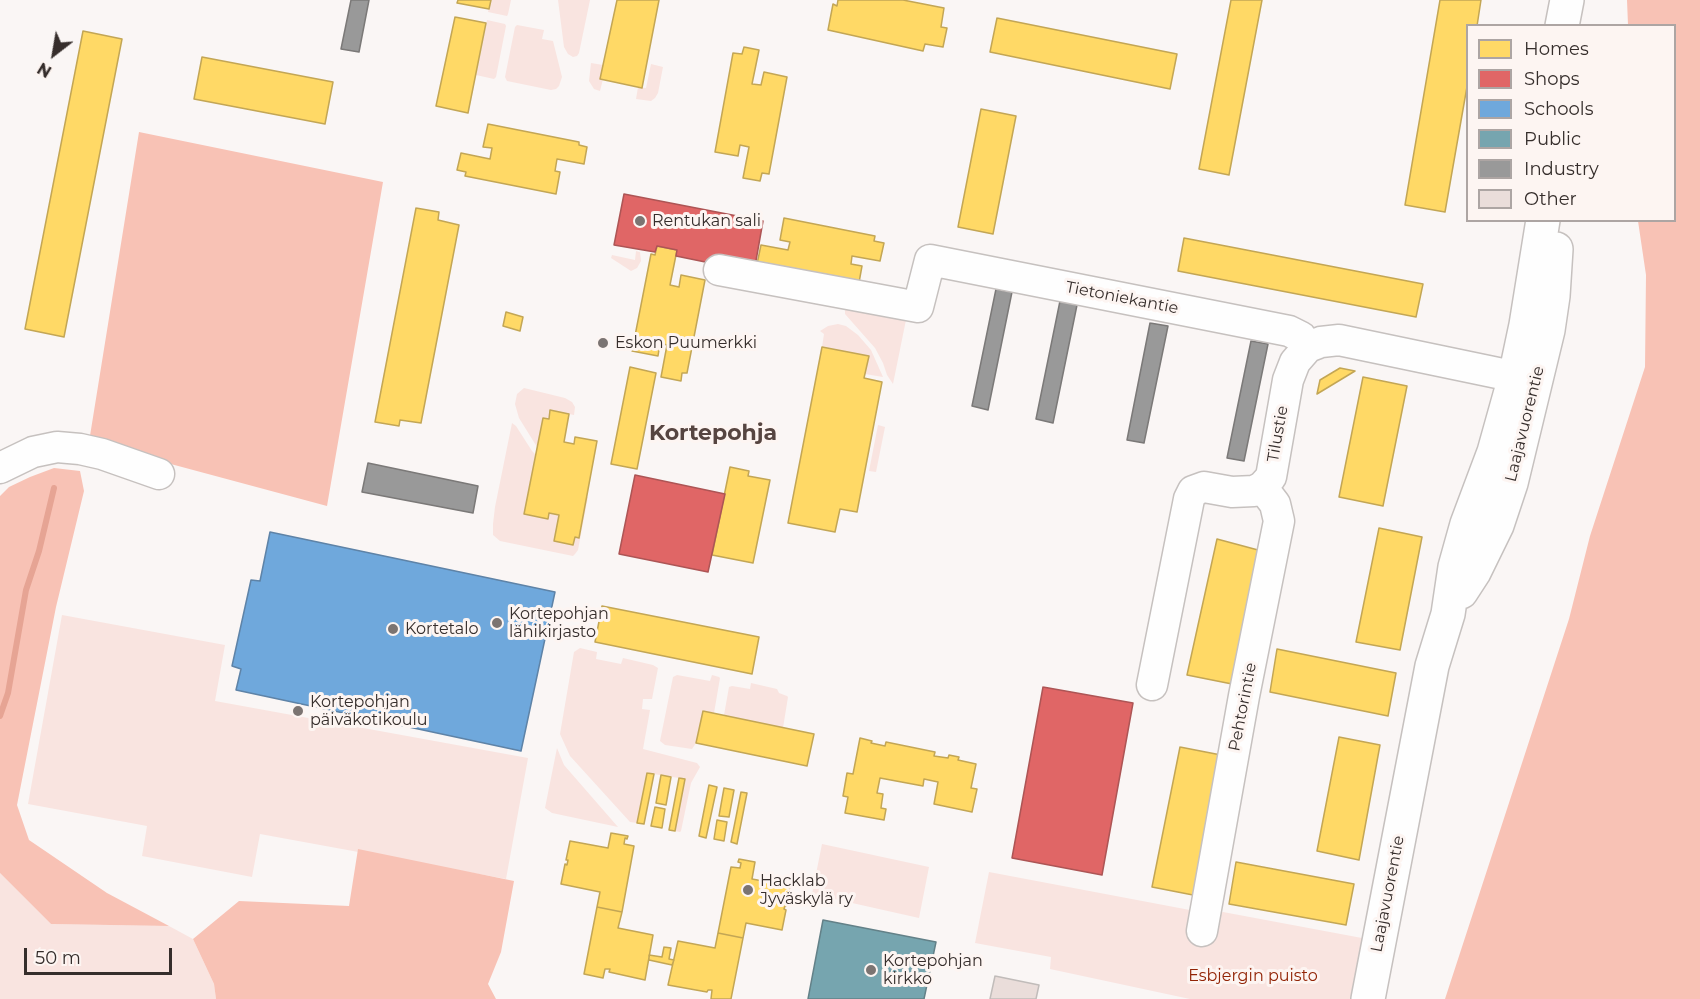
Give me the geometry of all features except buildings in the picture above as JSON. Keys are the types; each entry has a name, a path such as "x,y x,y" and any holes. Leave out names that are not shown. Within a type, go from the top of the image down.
{"main road":[{"path":"1562,24 1567,0"},
{"name":"Laajavuorentie","path":"1368,999 1432,666 1448,614 1474,572 1497,525 1511,483 1526,379 1526,325 1543,222"},
{"name":"Laajavuorentie","path":"1526,379 1548,330 1553,296 1556,222"}],"street":[{"name":"Tietoniekantie","path":"719,270 918,306 930,260 1290,331 1301,337 1308,347"},
{"path":"1308,347 1321,342 1339,340 1526,379"},
{"name":"Tilustie","path":"1262,487 1271,477 1288,380 1295,362 1308,347"},
{"path":"0,468 33,452 57,447 102,454 159,474"},
{"path":"1152,686 1189,499 1193,491 1204,487 1232,492 1254,491 1262,487"},
{"name":"Pehtorintie","path":"1202,931 1244,696 1279,521 1275,504 1262,487"}],"green space":[{"path":"491,0 511,0 507,16 488,12"},
{"path":"558,0 590,0 577,56 573,57 568,54 564,47"},
{"path":"487,20 506,26 494,79 476,75"},
{"path":"517,25 544,30 542,39 553,41 562,77 556,89 507,81 505,77"},
{"path":"591,63 603,65 600,91 594,89 589,81"},
{"path":"651,64 663,67 658,93 651,101 636,99 638,87 646,88"},
{"path":"636,251 640,252 641,261 637,268 631,271 611,258 612,255 635,260"},
{"path":"845,304 907,315 893,384 875,348 845,314"},
{"path":"838,324 846,326 858,335 871,350 883,377 865,374 868,356 822,347 824,334 820,331"},
{"path":"524,388 565,398 575,407 574,415 550,410 549,419 543,418 537,447 519,418 515,404 517,394"},
{"path":"512,423 536,455 524,514 547,519 549,513 559,515 554,541 573,545 588,497 578,550 573,556 500,541 493,535 495,507"},
{"path":"878,425 885,427 876,472 869,471"},
{"path":"62,615 225,645 215,701 528,758 506,879 260,834 252,877 142,856 147,826 28,804"},
{"path":"580,648 597,652 596,659 621,664 623,658 658,668 652,699 643,699 642,709 650,710 643,749 697,763 700,767 691,783 680,832 675,831 685,779 647,773 637,823 630,822 570,756 560,734 574,652"},
{"path":"677,675 710,681 712,675 720,678 714,713 703,711 696,743 692,749 665,745 660,741 673,677"},
{"path":"751,683 777,689 779,693 788,697 783,728 724,715 729,687 750,689"},
{"path":"557,748 564,765 618,827 552,813 545,808"},
{"path":"822,844 929,867 919,918 812,894"},
{"name":"Esbjergin puisto","path":"989,872 1211,914 1223,912 1362,938 1350,999 1190,999 1050,969 1051,957 975,943"},
{"path":"0,873 51,924 169,926 193,939 214,984 216,999 0,999"}],"shaded area":[{"path":"1627,0 1700,0 1700,999 1445,999 1569,619 1590,536 1645,367 1646,275 1638,222 1676,222 1676,24 1628,24"},
{"path":"139,132 383,182 327,506 89,442"},
{"path":"54,468 80,471 84,491 56,607 17,805 29,840 107,893 169,926 51,924 0,873 0,496 9,487"},
{"path":"358,849 514,881 501,952 488,984 496,999 216,999 214,984 193,939 239,901 349,906"}],"waterway":[{"path":"0,716 8,693 26,590 39,551 54,488"}],"place":[{"name":"Rentukan sali","path":"640,221"},
{"name":"Eskon Puumerkki","path":"603,343"},
{"name":"Kortepohjan lähikirjasto","path":"497,623"},
{"name":"Kortetalo","path":"393,629"},
{"name":"Kortepohjan päiväkotikoulu","path":"298,711"},
{"name":"Hacklab Jyväskylä ry","path":"748,890"},
{"name":"Kortepohjan kirkko","path":"871,970"}],"district":[{"name":"Kortepohja","path":"713,434"}]}
